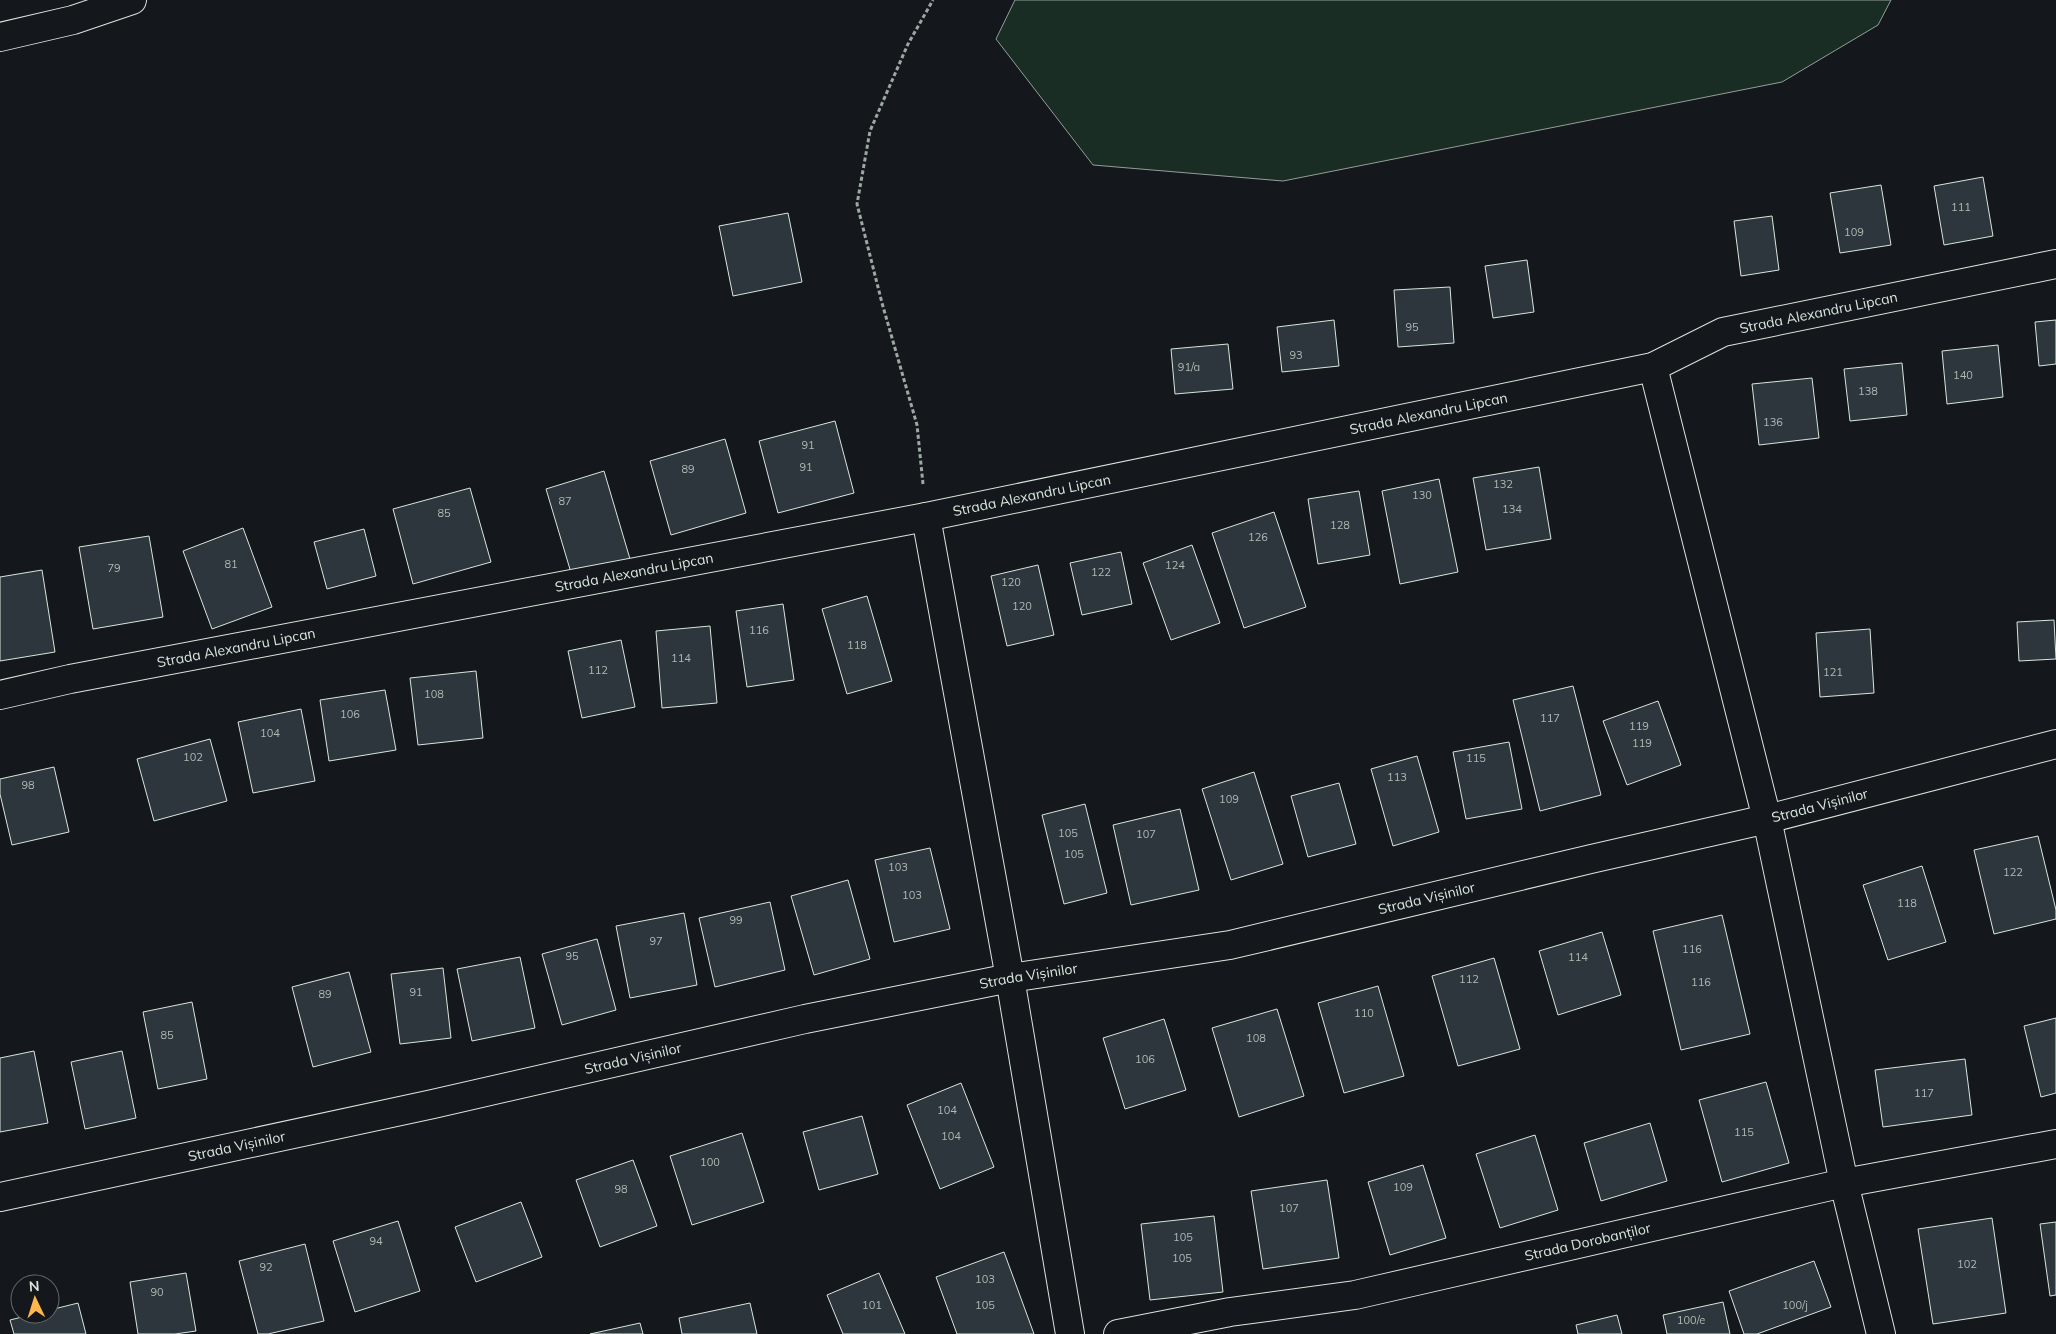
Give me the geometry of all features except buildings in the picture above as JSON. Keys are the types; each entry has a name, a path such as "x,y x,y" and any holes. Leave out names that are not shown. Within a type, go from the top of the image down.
{"street":[{"path":"0,37 73,20 132,0"},
{"name":"Strada Alexandru Lipcan","path":"0,695 80,677 926,517 1653,367 1724,332 2056,264"},
{"path":"1653,367 1767,819 1844,1183 1881,1334"},
{"path":"926,517 1010,978 1070,1334"},
{"name":"Strada Vișinilor","path":"0,1198 433,1104 805,1019 1010,978 1230,945 1767,819 2056,744"},
{"name":"Strada Dorobanților","path":"1118,1334 1230,1312 1355,1295 1844,1183 2056,1144"}],"path":[{"path":"926,517 917,425 882,303 857,204 870,131 908,44 934,0"}],"green space":[{"path":"1015,0 1891,0 1878,25 1782,82 1283,181 1093,165 996,39"}]}
